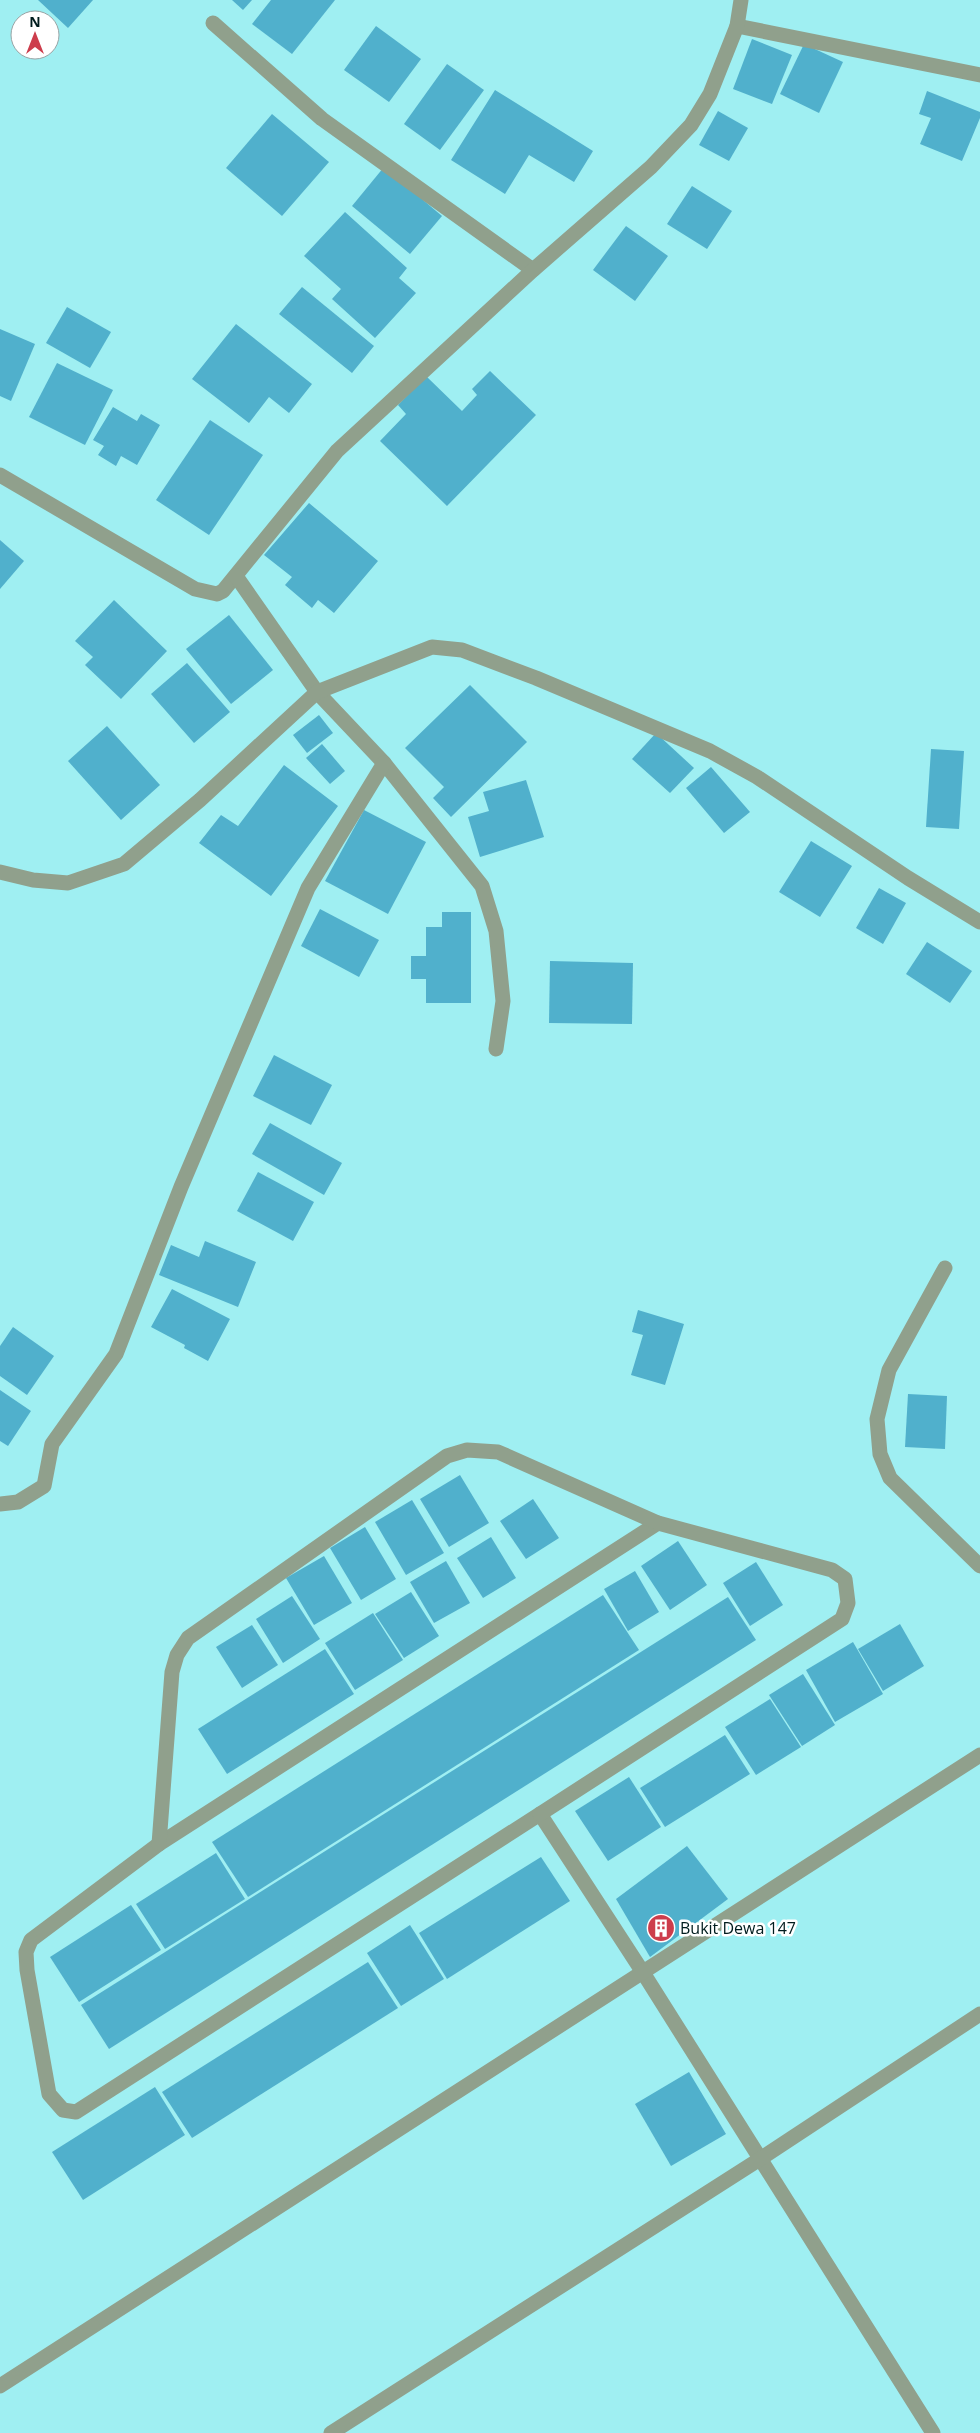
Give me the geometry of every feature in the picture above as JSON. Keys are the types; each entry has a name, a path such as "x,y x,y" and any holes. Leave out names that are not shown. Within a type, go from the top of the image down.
{"street":[{"path":"0,475 200,591 217,594 223,591 337,451 533,270 651,167 691,126 710,94 737,26 741,0"},
{"path":"213,23 322,119 533,270"},
{"path":"737,26 980,75"},
{"path":"236,576 317,692 384,763 482,886 496,931 503,1001 496,1049"},
{"path":"0,872 32,880 68,883 124,864 200,800 317,692 432,647 462,650 536,678 710,751 757,777 908,878 980,922"},
{"path":"0,1504 18,1502 44,1486 52,1444 116,1354 181,1187 308,888 384,763"},
{"path":"945,1268 889,1370 877,1420 880,1454 890,1478 980,1566"},
{"path":"159,1844 172,1672 177,1655 188,1638 447,1456 467,1450 498,1452 658,1524 832,1570 845,1579 848,1603 842,1619 76,2112 63,2110 49,2094 26,1952 31,1940 159,1844 658,1524"},
{"path":"0,2386 980,1755"},
{"path":"540,1814 642,1971 933,2433"},
{"path":"331,2433 760,2159 980,2014"}],"building":[{"path":"38,0 93,0 68,28 60,21 60,10 49,10"},
{"path":"232,0 252,0 243,10"},
{"path":"271,0 335,0 292,54 252,24"},
{"path":"376,26 421,59 389,102 344,70"},
{"path":"752,39 792,55 772,104 733,89"},
{"path":"804,44 843,62 819,113 780,94"},
{"path":"447,64 484,90 440,150 404,124"},
{"path":"495,90 593,151 574,182 529,155 505,194 451,160"},
{"path":"927,91 980,112 980,118 962,161 920,144 931,118 919,114"},
{"path":"718,111 748,128 729,161 699,145"},
{"path":"272,114 329,162 282,216 226,168"},
{"path":"384,167 442,216 410,254 352,206"},
{"path":"692,186 732,211 707,249 667,224"},
{"path":"345,212 407,268 399,278 416,293 375,338 332,299 341,289 304,256"},
{"path":"626,226 668,256 635,301 593,270"},
{"path":"302,287 374,346 352,373 279,314"},
{"path":"67,307 111,332 90,368 46,343"},
{"path":"236,324 312,384 289,413 269,397 249,423 192,379"},
{"path":"0,329 35,344 11,401 0,396"},
{"path":"57,363 113,390 85,445 29,417"},
{"path":"490,371 536,415 447,506 380,441 406,414 398,405 426,376 462,411 477,395 472,389"},
{"path":"113,407 137,421 141,414 160,425 137,465 121,456 116,466 98,455 104,446 93,440"},
{"path":"210,420 263,455 209,535 156,500"},
{"path":"309,503 378,561 334,613 318,600 312,608 285,585 292,577 264,555"},
{"path":"0,540 24,561 0,589"},
{"path":"114,600 167,651 121,699 85,665 93,657 75,641"},
{"path":"229,615 273,670 231,704 186,649"},
{"path":"187,663 230,712 194,743 151,694"},
{"path":"470,685 527,742 451,817 433,798 444,787 405,748"},
{"path":"319,715 333,733 307,753 293,735"},
{"path":"107,726 160,785 121,820 68,761"},
{"path":"656,733 694,768 670,793 632,759"},
{"path":"322,744 345,771 330,784 306,758"},
{"path":"931,749 964,751 959,829 926,827"},
{"path":"284,765 338,806 271,896 199,843 221,815 238,826"},
{"path":"711,767 750,812 724,833 686,788"},
{"path":"526,780 544,837 480,857 468,817 489,811 483,792"},
{"path":"364,810 426,842 388,914 325,881"},
{"path":"811,841 852,866 820,917 779,892"},
{"path":"879,888 906,903 883,944 856,928"},
{"path":"320,909 379,940 359,977 301,946"},
{"path":"442,912 471,912 471,1003 426,1003 426,979 411,979 411,956 426,956 426,927 442,927"},
{"path":"927,942 972,971 950,1003 906,974"},
{"path":"550,961 633,963 632,1024 549,1023"},
{"path":"274,1055 332,1085 311,1125 253,1096"},
{"path":"270,1123 342,1163 324,1195 252,1154"},
{"path":"258,1172 314,1202 293,1241 237,1211"},
{"path":"205,1241 256,1262 238,1307 159,1275 171,1245 199,1257"},
{"path":"172,1289 230,1319 208,1361 184,1348 185,1345 151,1327"},
{"path":"638,1310 684,1324 665,1385 631,1375 643,1335 632,1332"},
{"path":"13,1327 54,1356 27,1395 0,1376 0,1346"},
{"path":"0,1390 31,1411 8,1446 0,1441"},
{"path":"908,1394 947,1396 945,1449 905,1447"},
{"path":"460,1475 489,1523 449,1547 420,1499"},
{"path":"533,1499 559,1538 526,1559 500,1521"},
{"path":"412,1500 444,1553 406,1575 375,1522"},
{"path":"365,1527 396,1579 361,1600 330,1548"},
{"path":"491,1537 516,1578 483,1598 457,1558"},
{"path":"678,1541 707,1585 670,1610 641,1566"},
{"path":"324,1556 352,1603 314,1625 286,1578"},
{"path":"446,1561 470,1603 434,1623 410,1582"},
{"path":"756,1562 783,1605 750,1626 723,1583"},
{"path":"635,1571 659,1612 628,1631 604,1589"},
{"path":"411,1592 439,1636 404,1658 375,1614"},
{"path":"603,1595 639,1650 248,1897 212,1842"},
{"path":"292,1596 320,1639 283,1663 256,1619"},
{"path":"728,1597 756,1640 109,2049 81,2005"},
{"path":"373,1613 403,1660 355,1690 325,1643"},
{"path":"900,1624 924,1666 883,1691 858,1649"},
{"path":"252,1625 278,1665 242,1688 216,1647"},
{"path":"853,1642 883,1694 835,1722 806,1670"},
{"path":"325,1649 354,1694 227,1774 198,1729"},
{"path":"803,1674 835,1725 802,1746 769,1695"},
{"path":"770,1699 801,1747 756,1775 725,1727"},
{"path":"725,1735 750,1774 665,1827 640,1788"},
{"path":"629,1777 661,1827 608,1861 575,1811"},
{"name":"Bukit Dewa 147","path":"687,1846 728,1899 650,1957 616,1899"},
{"path":"216,1853 245,1899 165,1949 136,1904"},
{"path":"541,1857 570,1901 447,1979 419,1933"},
{"path":"131,1905 161,1950 79,2002 50,1957"},
{"path":"410,1925 444,1979 401,2006 367,1953"},
{"path":"368,1962 398,2008 192,2138 162,2092"},
{"path":"689,2072 726,2134 671,2166 635,2104"},
{"path":"155,2087 185,2135 83,2200 52,2152"}],"place":[{"name":"Bukit Dewa 147","path":"661,1928"}]}
